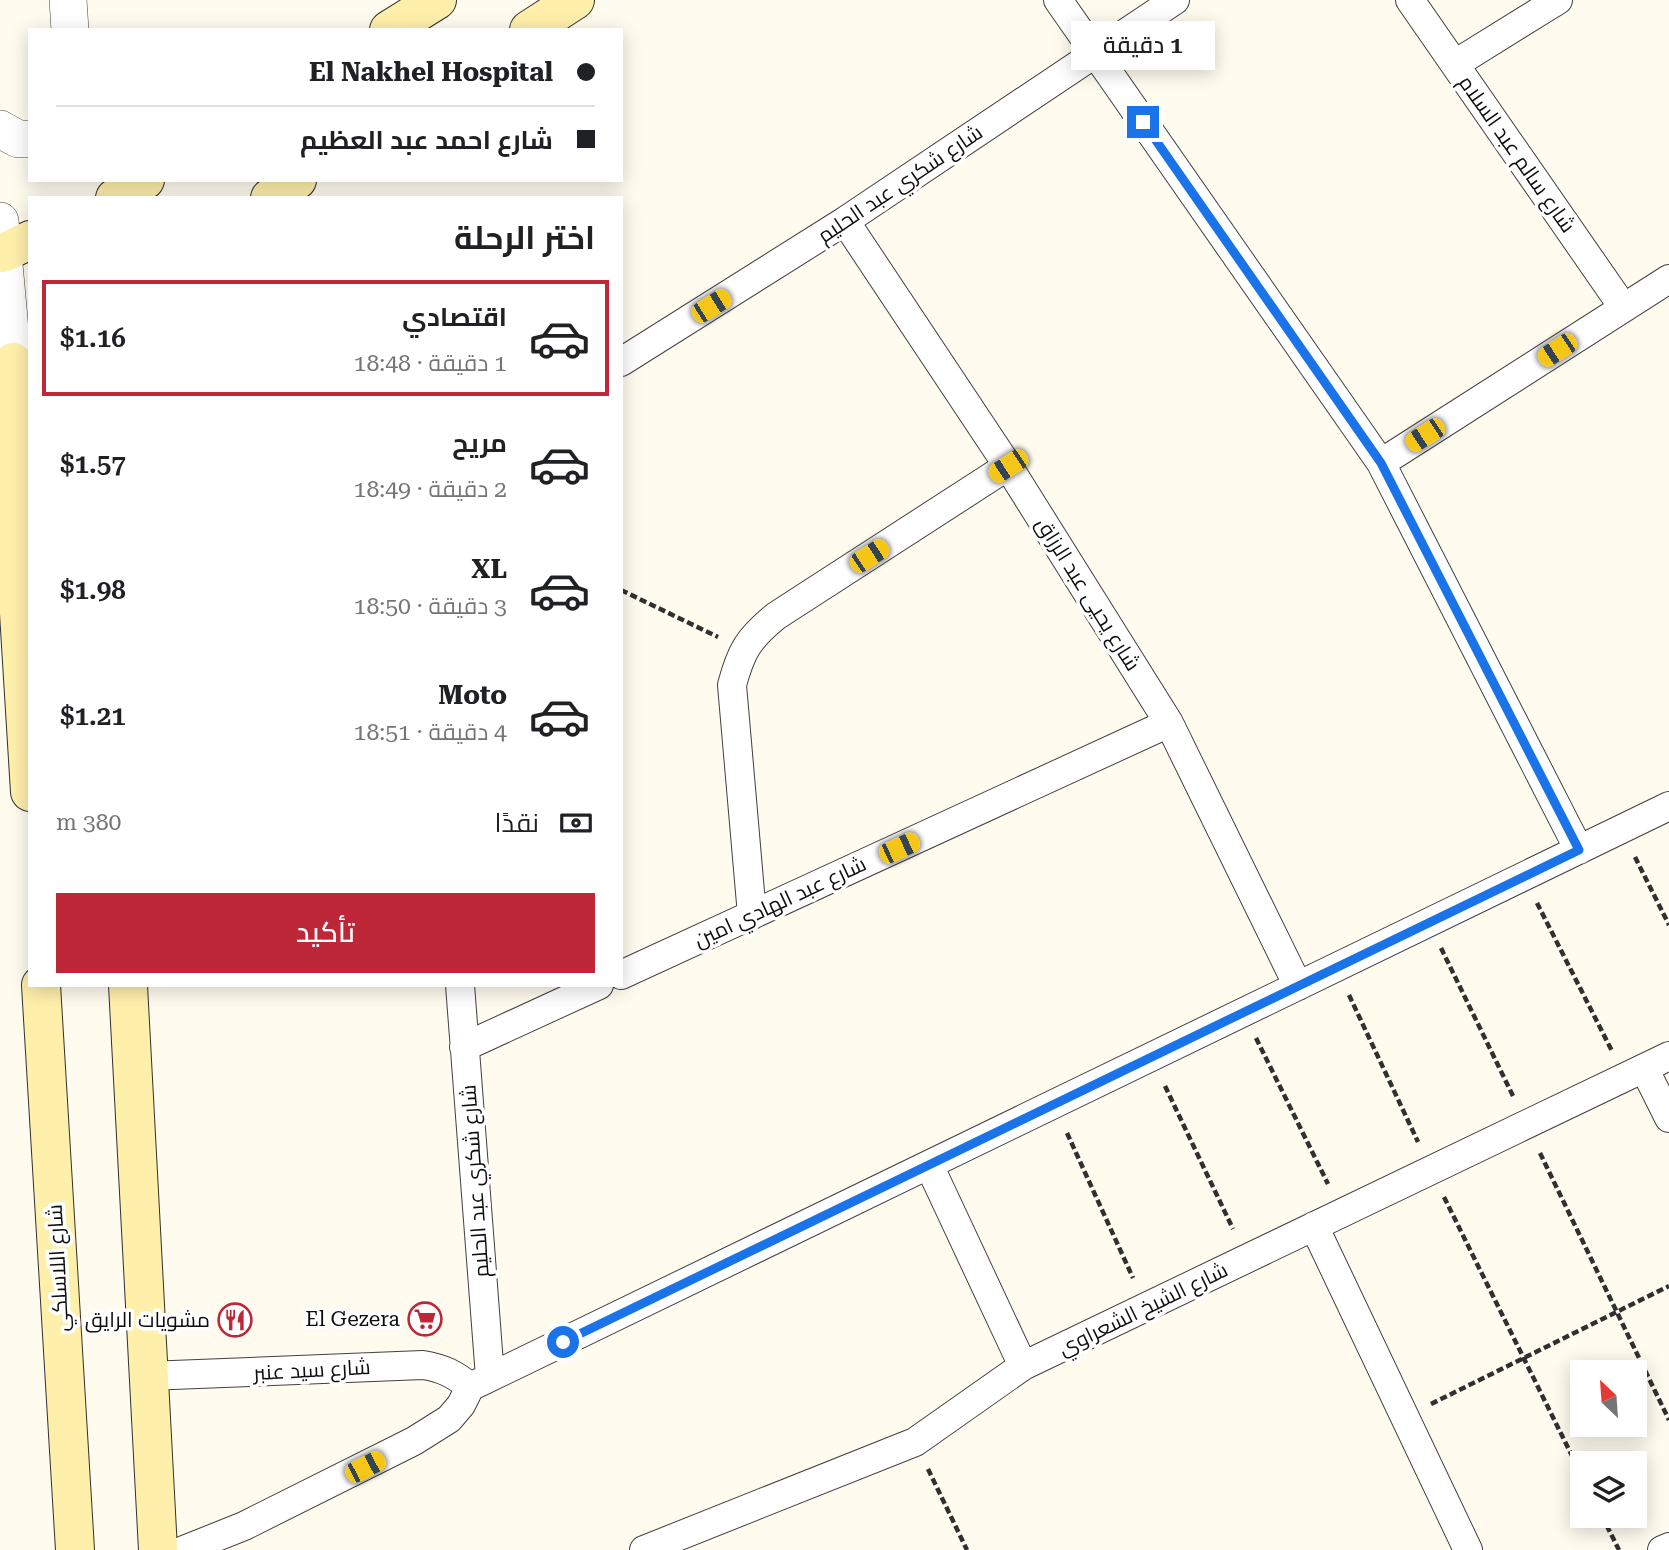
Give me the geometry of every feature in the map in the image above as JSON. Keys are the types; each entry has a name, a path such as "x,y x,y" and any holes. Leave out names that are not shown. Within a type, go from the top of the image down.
{"main road":[{"path":"392,28 437,0"},
{"path":"532,28 575,0"},
{"path":"273,196 294,182"},
{"path":"14,362 28,726"},
{"name":"شارع اللاسلكي","path":"41,987 75,1550"},
{"path":"128,987 158,1550"}],"street":[{"path":"68,0 70,28"},
{"path":"1058,0 1381,463 1579,850"},
{"name":"شارع شكري عبد الحليم","path":"623,361 845,221 1175,0"},
{"name":"شارع سالم عبد السلام","path":"1410,0 1623,307"},
{"path":"1455,64 1558,0"},
{"path":"0,129 18,139 28,139"},
{"name":"شارع يحيى عبد الرزاق","path":"845,221 1008,466 1168,723 1298,986"},
{"path":"8,243 14,362"},
{"path":"1381,463 1669,279"},
{"path":"752,915 732,685 738,659 754,634 776,617 1008,466"},
{"name":"شارع عبد الهادي امين","path":"623,974 1168,723"},
{"path":"184,1550 256,1520 414,1441 449,1419 480,1382 1669,806"},
{"name":"شارع شكري عبد الحليم","path":"460,987 480,1382"},
{"path":"464,1047 595,987"},
{"name":"شارع الشيخ الشعراوي","path":"644,1550 915,1442 1023,1366 1669,1056"},
{"path":"1634,1072 1669,1118"},
{"path":"929,1165 1023,1366"},
{"path":"1314,1226 1468,1550"},
{"name":"شارع سيد عنبر","path":"147,1376 423,1364 480,1382"},
{"path":"1662,1550 1669,1547"}],"path":[{"path":"623,591 744,650"},
{"path":"1621,829 1669,925"},
{"path":"1523,877 1634,1072"},
{"path":"1429,923 1669,1420"},
{"path":"1336,967 1431,1171 1570,1452"},
{"path":"1243,1012 1342,1213"},
{"path":"1151,1057 1247,1259"},
{"path":"1054,1104 1146,1307"},
{"path":"1405,1417 1669,1286"},
{"path":"915,1442 967,1550"},
{"path":"1608,1528 1619,1550"}],"place":[{"name":"El Gezera","path":"425,1319"},
{"name":"مشويات الرايق","path":"235,1320"}],"route":[{"path":"563,1342 1579,850 1381,463 1143,122"}]}
